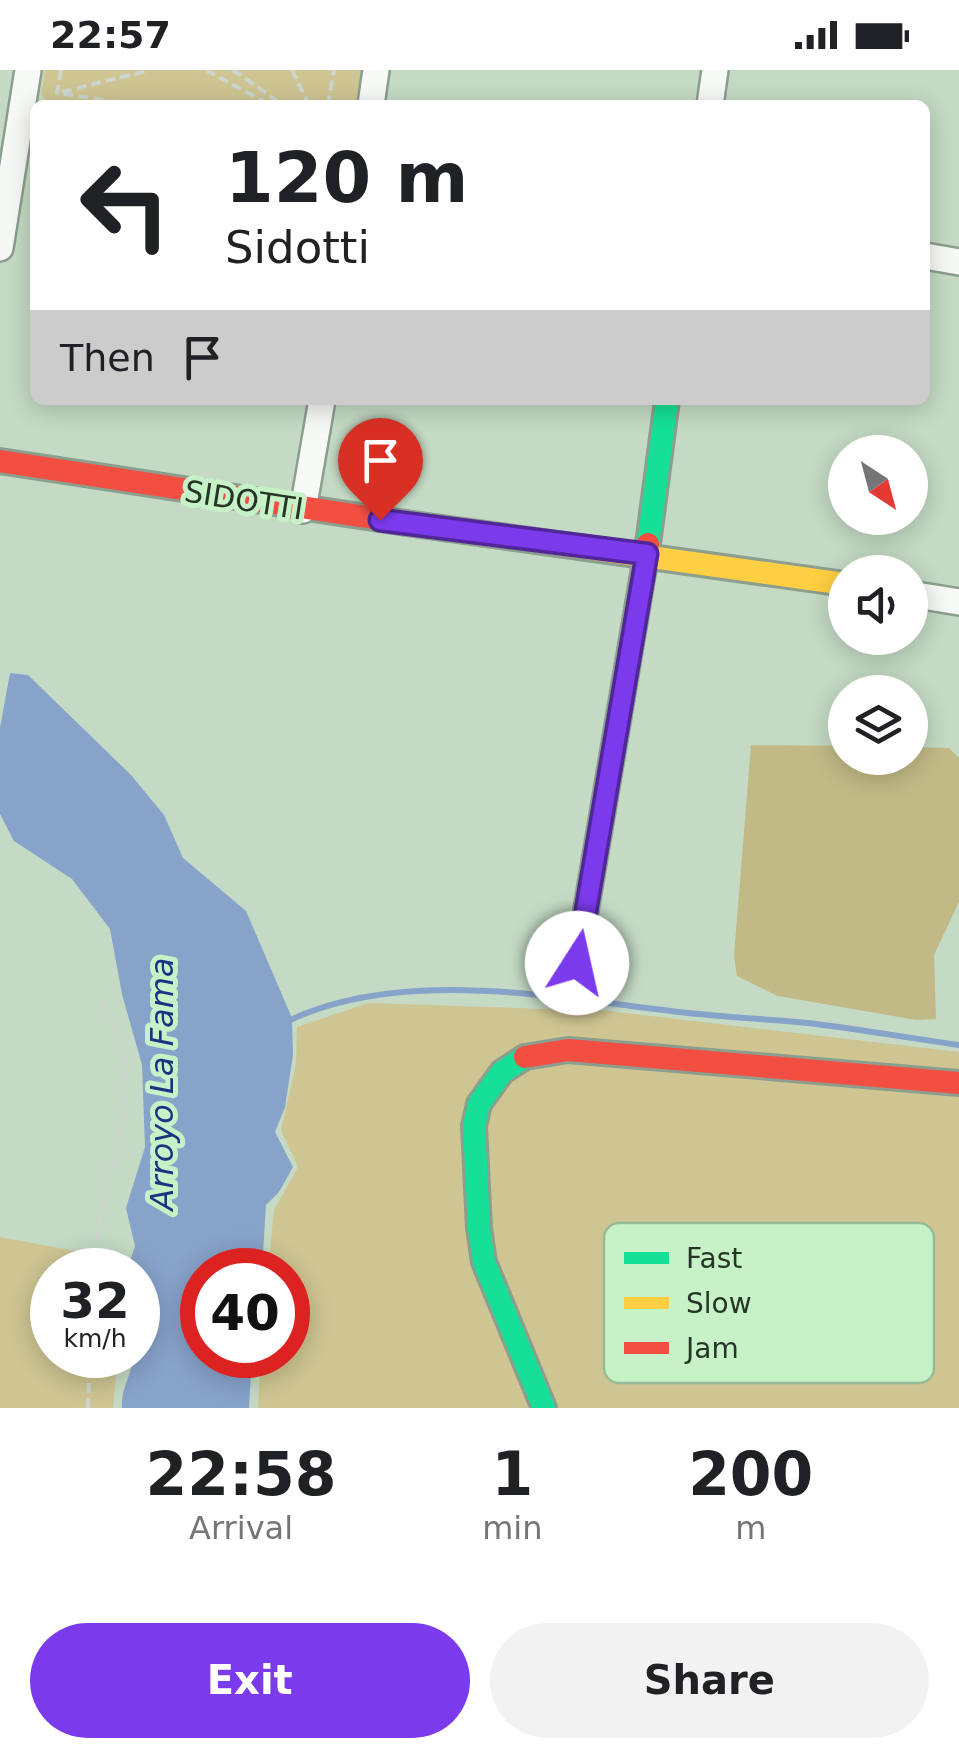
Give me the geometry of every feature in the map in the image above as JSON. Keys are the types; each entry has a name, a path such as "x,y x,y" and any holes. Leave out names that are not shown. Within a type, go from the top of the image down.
{"street":[{"path":"0,248 28,70"},
{"path":"372,100 376,70"},
{"path":"711,100 716,70"},
{"path":"930,257 959,262"},
{"path":"303,510 321,405"},
{"path":"577,963 647,554 667,405"},
{"name":"SIDOTTI","path":"0,461 303,510 828,581"},
{"path":"928,597 959,602"},
{"path":"544,1408 492,1289 478,1228 474,1126 479,1104 502,1072 527,1056 568,1050 959,1083"}],"path":[{"path":"57,93 61,70"},
{"path":"57,93 150,70"},
{"path":"206,70 261,100"},
{"path":"233,70 276,100"},
{"path":"292,70 307,100"},
{"path":"329,100 334,70"},
{"path":"57,93 102,100"},
{"path":"96,1248 105,1189 126,1104 122,1045 103,1002"},
{"path":"88,1408 89,1378"}],"shaded area":[{"path":"45,70 363,70 358,100 45,100 41,94"},
{"path":"751,745 828,746 828,775 928,775 928,747 949,748 959,758 959,902 934,955 936,1019 916,1020 778,996 737,976 734,956"},
{"path":"368,1003 608,1011 959,1052 959,1408 258,1408 260,1378 310,1378 310,1248 270,1248 274,1210 298,1167 281,1130 296,1064 297,1027"},
{"path":"0,1237 59,1248 30,1248 30,1378 116,1378 113,1408 0,1408"}],"water":[{"name":"Arroyo La Fama","path":"10,673 28,675 131,775 164,815 183,858 246,911 292,1018 293,1055 285,1107 275,1132 293,1167 279,1192 266,1205 263,1248 180,1248 180,1378 251,1378 249,1408 122,1408 128,1378 160,1378 160,1248 134,1248 126,1208 145,1147 142,1065 122,994 110,929 72,879 14,841 0,814 0,728"}],"waterway":[{"path":"288,1021 333,1004 380,994 481,991 808,1023 959,1045"}],"traffic: fast":[{"path":"648,544 666,405"},
{"path":"525,1057 502,1072 479,1104 474,1126 479,1228 484,1262 544,1408"}],"traffic: slow":[{"path":"406,523 828,582"}],"traffic: jam":[{"path":"0,461 406,523"},
{"path":"577,963 648,544"},
{"path":"525,1057 568,1050 959,1083"}],"route":[{"path":"380,520 647,554 577,963"}]}
